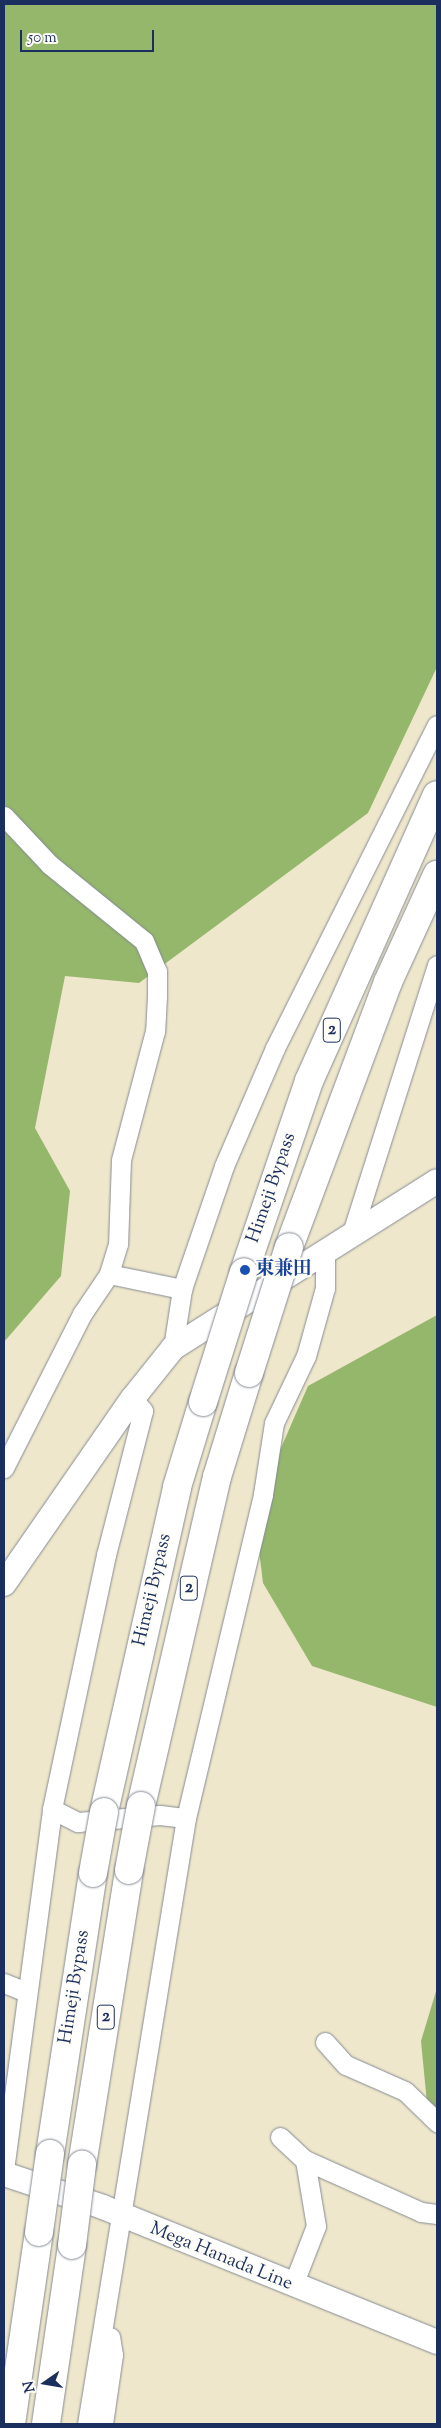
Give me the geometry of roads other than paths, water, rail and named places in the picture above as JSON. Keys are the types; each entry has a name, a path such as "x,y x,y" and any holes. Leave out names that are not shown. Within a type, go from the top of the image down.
{"highway":[{"name":"Himeji Bypass","path":"11,2424 93,1873 104,1812 177,1487 244,1272 309,1081 437,795"},
{"name":"Himeji Bypass","path":"46,2424 82,2165 129,1870 141,1806 217,1477 289,1247 388,982 437,875"}],"main road":[{"path":"4,1584 133,1398 173,1348 325,1250 437,1181"},
{"name":"Mega Hanada Line","path":"4,2172 103,2207 122,2218 437,2342"}],"street":[{"path":"173,1348 182,1289 224,1166 275,1048 341,924 437,725"},
{"path":"4,816 49,864 144,941 157,971 155,1031 121,1160 118,1244 109,1274 82,1314 4,1468"},
{"path":"352,1233 437,965"},
{"path":"87,2424 107,2313 186,1818 263,1494 274,1423 306,1356 325,1288 325,1250"},
{"path":"109,1274 182,1289"},
{"path":"4,2172 26,1992 52,1809 106,1555 143,1411 133,1398"},
{"path":"52,1809 78,1822 160,1815 186,1818"},
{"path":"4,1983 26,1992"},
{"path":"325,2042 346,2065 406,2091 437,2122"},
{"path":"280,2137 305,2160 421,2212 437,2214"},
{"path":"293,2285 316,2226 305,2160"},
{"path":"103,2424 113,2356 107,2313"}],"place":[{"name":"東兼田","path":"245,1270"}]}
